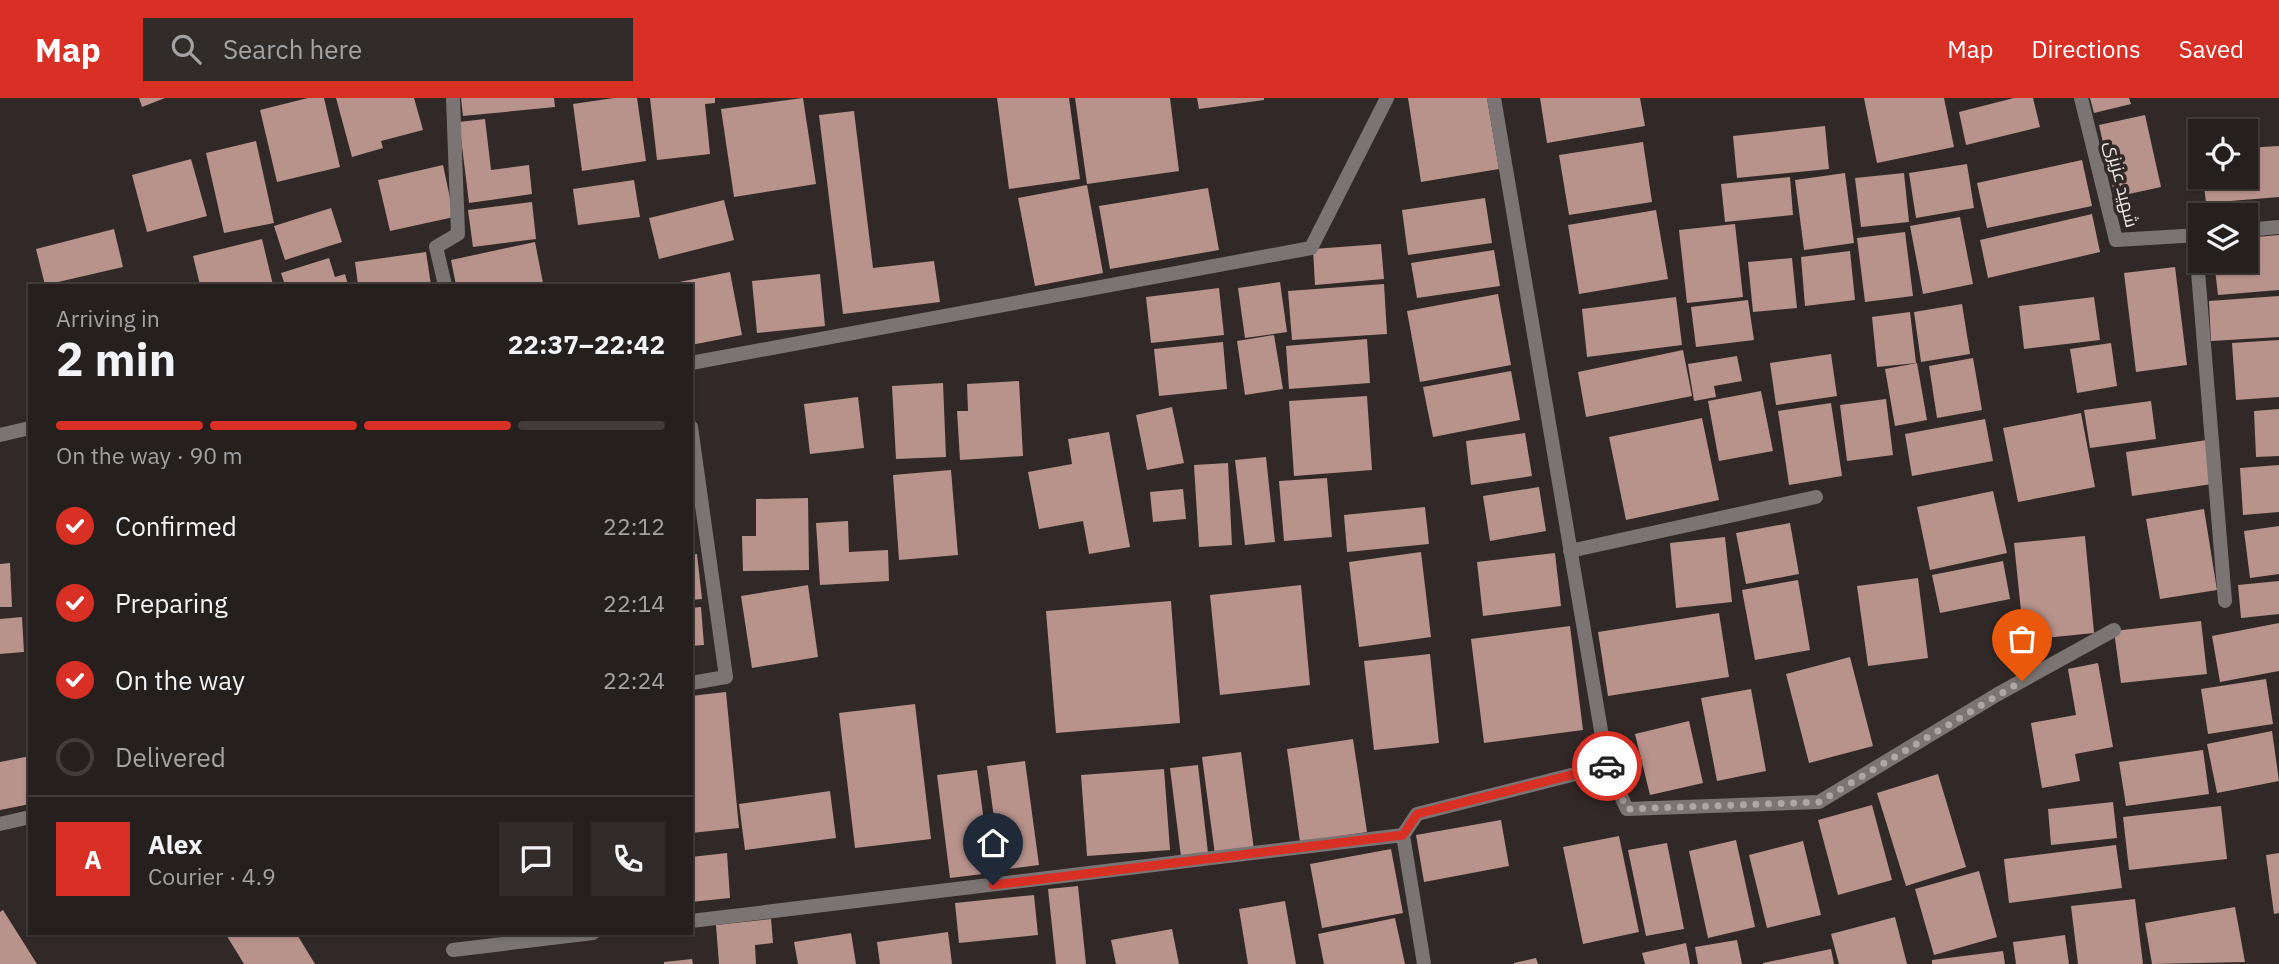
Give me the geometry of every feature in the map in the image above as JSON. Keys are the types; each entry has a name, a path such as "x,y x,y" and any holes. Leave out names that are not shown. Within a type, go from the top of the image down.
{"street":[{"path":"445,284 436,247 458,234 453,98"},
{"path":"693,363 1311,248 1387,98"},
{"path":"1494,98 1607,766 1627,809 1819,802 1998,694 2114,630"},
{"name":"شهید عزیزی","path":"2081,98 2116,240 2188,236"},
{"path":"2258,229 2279,227"},
{"path":"2200,273 2225,601"},
{"path":"0,435 28,428"},
{"path":"693,441 726,677 693,683"},
{"path":"1570,551 1816,497"},
{"path":"1424,964 1403,835 1417,814 1607,766"},
{"path":"0,824 28,817"},
{"path":"693,921 1403,835"},
{"path":"453,950 577,935"}],"building":[{"path":"139,98 165,98 142,107"},
{"path":"308,98 324,98 340,167 277,182 260,110"},
{"path":"336,98 414,98 423,130 381,141 383,148 352,157"},
{"path":"461,98 554,98 555,107 463,116"},
{"path":"614,98 637,98 646,161 582,171 573,104"},
{"path":"650,98 715,98 715,103 705,104 710,154 657,160"},
{"path":"803,98 816,184 734,197 721,109"},
{"path":"997,98 1069,98 1080,179 1009,189"},
{"path":"1075,98 1170,98 1179,171 1087,184"},
{"path":"1197,98 1264,98 1264,100 1199,109"},
{"path":"1408,98 1487,98 1499,169 1421,182"},
{"path":"1540,98 1640,98 1645,126 1547,143"},
{"path":"1864,98 1944,98 1954,147 1877,163"},
{"path":"2014,98 2033,98 2040,127 1966,145 1959,112"},
{"path":"2090,98 2129,98 2131,104 2094,113"},
{"path":"854,111 873,268 934,261 940,302 843,314 819,115"},
{"path":"2145,115 2161,187 2115,197 2099,125"},
{"path":"485,119 491,170 529,165 532,194 469,203 459,122"},
{"path":"1825,126 1829,169 1737,178 1733,136"},
{"path":"256,141 274,223 224,233 206,153"},
{"path":"1643,142 1652,202 1569,215 1559,155"},
{"path":"2279,146 2279,197 2206,203 2204,189 2258,189 2258,147"},
{"path":"191,159 207,216 147,232 132,175"},
{"path":"2082,160 2092,206 1987,228 1977,183"},
{"path":"1967,164 1974,208 1916,218 1909,173"},
{"path":"443,165 454,217 390,231 378,180"},
{"path":"1845,173 1854,243 1804,250 1795,180"},
{"path":"1904,173 1909,222 1861,227 1855,178"},
{"path":"1790,177 1793,215 1725,222 1721,184"},
{"path":"634,180 640,217 578,225 573,189"},
{"path":"1087,185 1103,273 1035,286 1018,198"},
{"path":"1208,188 1219,250 1110,269 1099,206"},
{"path":"1485,198 1492,243 1408,255 1402,210"},
{"path":"724,200 734,240 659,259 649,218"},
{"path":"532,202 536,239 473,247 468,210"},
{"path":"331,208 342,242 285,260 274,226"},
{"path":"1656,210 1668,279 1579,294 1568,225"},
{"path":"2092,214 2100,252 1988,278 1980,240"},
{"path":"1960,217 1973,284 1923,294 1910,226"},
{"path":"1735,224 1743,297 1687,303 1679,230"},
{"path":"114,229 123,267 45,284 36,249"},
{"path":"1905,232 1913,296 1865,302 1857,238"},
{"path":"2279,235 2279,290 2218,295 2215,273 2258,273 2258,237"},
{"path":"262,239 273,284 200,284 193,256"},
{"path":"535,242 543,283 456,284 451,260"},
{"path":"1381,244 1384,279 1315,285 1313,249"},
{"path":"1494,250 1500,286 1417,298 1411,263"},
{"path":"1850,251 1855,300 1805,306 1801,257"},
{"path":"426,252 431,284 358,284 355,262"},
{"path":"329,258 335,277 345,274 348,284 285,284 281,273"},
{"path":"1792,258 1797,308 1753,312 1748,262"},
{"path":"2175,267 2187,365 2136,372 2124,273"},
{"path":"730,272 742,335 693,345 693,284 669,284"},
{"path":"820,274 825,326 757,333 752,281"},
{"path":"1280,282 1287,332 1245,338 1238,288"},
{"path":"1384,284 1387,334 1292,340 1288,291"},
{"path":"1219,288 1224,335 1151,343 1146,297"},
{"path":"1498,294 1511,365 1420,382 1407,311"},
{"path":"2279,296 2279,337 2211,341 2209,301"},
{"path":"1676,297 1682,345 1587,357 1582,309"},
{"path":"2094,297 2100,340 2024,349 2019,306"},
{"path":"1748,300 1754,340 1696,347 1691,307"},
{"path":"1962,304 1970,354 1921,362 1914,312"},
{"path":"1910,312 1916,363 1877,367 1872,317"},
{"path":"1274,335 1283,389 1245,395 1237,341"},
{"path":"1367,339 1370,383 1289,389 1286,346"},
{"path":"2279,340 2279,397 2236,400 2232,343"},
{"path":"1223,342 1227,389 1159,396 1154,349"},
{"path":"2111,343 2117,386 2077,393 2070,349"},
{"path":"1683,350 1692,396 1586,417 1578,372"},
{"path":"1831,354 1837,396 1776,405 1770,363"},
{"path":"1737,356 1742,381 1714,386 1716,397 1694,401 1688,364"},
{"path":"1973,358 1982,410 1937,418 1929,366"},
{"path":"1917,363 1927,420 1895,426 1885,369"},
{"path":"1511,371 1520,420 1433,437 1423,387"},
{"path":"1019,381 1023,456 960,460 957,411 968,411 967,384"},
{"path":"943,383 946,457 896,459 892,386"},
{"path":"1761,391 1773,451 1719,461 1708,401"},
{"path":"1367,396 1372,470 1294,476 1289,401"},
{"path":"858,397 864,448 810,454 804,404"},
{"path":"1886,399 1893,455 1847,461 1840,405"},
{"path":"2151,401 2156,439 2090,448 2084,410"},
{"path":"1831,403 1842,476 1789,485 1778,411"},
{"path":"1172,407 1184,463 1147,470 1136,415"},
{"path":"2279,409 2279,456 2256,457 2254,411"},
{"path":"2081,413 2095,487 2018,502 2003,428"},
{"path":"1702,418 1719,500 1626,520 1609,437"},
{"path":"1985,419 1993,461 1912,476 1905,434"},
{"path":"1109,432 1130,547 1089,554 1083,521 1039,529 1028,472 1072,464 1068,439"},
{"path":"1525,433 1532,476 1471,485 1466,441"},
{"path":"2207,440 2212,484 2132,496 2126,452"},
{"path":"1266,457 1275,542 1245,545 1235,460"},
{"path":"1228,463 1232,545 1199,547 1194,465"},
{"path":"2279,465 2279,512 2243,515 2240,468"},
{"path":"951,470 958,555 899,560 893,475"},
{"path":"1327,478 1332,537 1284,541 1279,481"},
{"path":"1539,487 1546,531 1490,541 1483,496"},
{"path":"1183,489 1186,519 1153,522 1150,492"},
{"path":"1993,491 2007,553 1930,570 1917,507"},
{"path":"808,498 809,570 743,571 742,536 756,536 756,499"},
{"path":"1425,507 1429,544 1347,552 1344,515"},
{"path":"2204,509 2217,590 2160,599 2146,519"},
{"path":"848,521 849,552 888,550 889,581 820,585 816,523"},
{"path":"1790,523 1799,574 1746,584 1736,533"},
{"path":"2279,526 2279,574 2250,578 2244,531"},
{"path":"2085,536 2094,633 2024,640 2014,543"},
{"path":"1725,537 1732,602 1676,608 1670,543"},
{"path":"1421,552 1431,637 1359,647 1349,562"},
{"path":"1555,553 1561,606 1483,616 1477,562"},
{"path":"697,554 702,599 693,600 693,555"},
{"path":"2003,561 2010,599 1940,613 1932,575"},
{"path":"10,563 12,607 0,607 0,564"},
{"path":"1918,578 1928,658 1868,666 1857,586"},
{"path":"1798,580 1810,650 1755,660 1742,590"},
{"path":"2279,581 2279,614 2241,618 2238,585"},
{"path":"808,585 818,657 752,668 741,596"},
{"path":"1301,585 1310,685 1220,695 1210,595"},
{"path":"1171,601 1180,723 1056,733 1046,611"},
{"path":"701,607 704,645 693,646 693,608"},
{"path":"1719,613 1729,677 1608,696 1598,632"},
{"path":"22,617 24,652 0,654 0,619"},
{"path":"2201,621 2207,674 2121,683 2114,631"},
{"path":"2279,623 2279,671 2220,682 2212,636"},
{"path":"1570,626 1583,730 1484,743 1471,639"},
{"path":"1430,654 1439,743 1374,750 1364,661"},
{"path":"1850,657 1873,746 1809,763 1786,674"},
{"path":"2098,663 2113,747 2075,754 2080,781 2042,788 2031,723 2076,715 2068,669"},
{"path":"2266,679 2273,724 2208,734 2201,689"},
{"path":"1751,689 1766,771 1717,781 1701,698"},
{"path":"726,692 739,828 693,833 693,696"},
{"path":"915,704 931,839 855,848 839,713"},
{"path":"1689,721 1703,783 1650,795 1635,734"},
{"path":"2272,731 2279,781 2217,793 2207,744"},
{"path":"1353,739 1367,832 1300,842 1287,749"},
{"path":"2203,750 2209,794 2126,806 2119,762"},
{"path":"1241,752 1254,850 1215,855 1202,757"},
{"path":"28,756 28,804 0,810 0,762"},
{"path":"1025,761 1039,865 1001,870 987,766"},
{"path":"1198,765 1208,853 1181,857 1170,768"},
{"path":"1164,769 1170,850 1087,856 1081,775"},
{"path":"977,770 991,873 950,878 937,775"},
{"path":"1938,774 1966,867 1906,886 1877,793"},
{"path":"830,791 836,838 745,850 739,804"},
{"path":"2113,802 2117,838 2051,845 2048,809"},
{"path":"1872,805 1892,880 1838,895 1818,820"},
{"path":"2221,806 2227,859 2129,870 2123,817"},
{"path":"1501,820 1509,866 1424,882 1416,835"},
{"path":"1619,836 1639,932 1583,944 1563,847"},
{"path":"1736,840 1755,927 1708,938 1689,851"},
{"path":"1803,841 1821,915 1767,928 1749,855"},
{"path":"1667,843 1684,929 1646,936 1628,850"},
{"path":"2116,845 2122,888 2009,903 2004,859"},
{"path":"1391,849 1403,913 1322,928 1310,864"},
{"path":"727,853 730,898 693,902 693,857"},
{"path":"2279,853 2279,913 2274,914 2266,855"},
{"path":"1979,871 1997,937 1934,955 1915,889"},
{"path":"1078,886 1086,964 1056,964 1048,889"},
{"path":"1034,895 1038,935 959,943 955,903"},
{"path":"2135,899 2143,964 2078,964 2071,906"},
{"path":"1285,901 1296,964 1248,964 1239,909"},
{"path":"2235,907 2245,962 2152,964 2145,923"},
{"path":"3,910 37,964 0,964 0,912"},
{"path":"1895,917 1907,964 1839,964 1831,934"},
{"path":"1395,918 1405,964 1324,964 1318,934"},
{"path":"771,919 773,943 755,945 756,964 719,964 716,925"},
{"path":"1172,929 1179,964 1116,964 1111,940"},
{"path":"948,932 952,964 880,964 877,942"},
{"path":"851,933 856,964 798,964 794,942"},
{"path":"226,935 297,935 315,964 244,964"},
{"path":"2065,935 2069,964 2016,964 2013,942"},
{"path":"1737,940 1742,964 1698,964 1695,947"},
{"path":"1686,943 1690,964 1645,964 1642,953"},
{"path":"1831,949 1834,964 1763,964 1763,963"},
{"path":"2003,951 2005,964 1932,964 1932,960"},
{"path":"1536,958 1538,964 1514,964 1514,963"},
{"path":"692,959 693,964 664,964 664,962"}],"way so far":[{"path":"1607,766 1627,809 1819,802 2022,681"}],"route":[{"path":"993,885 1403,835 1417,814 1607,766"}]}
